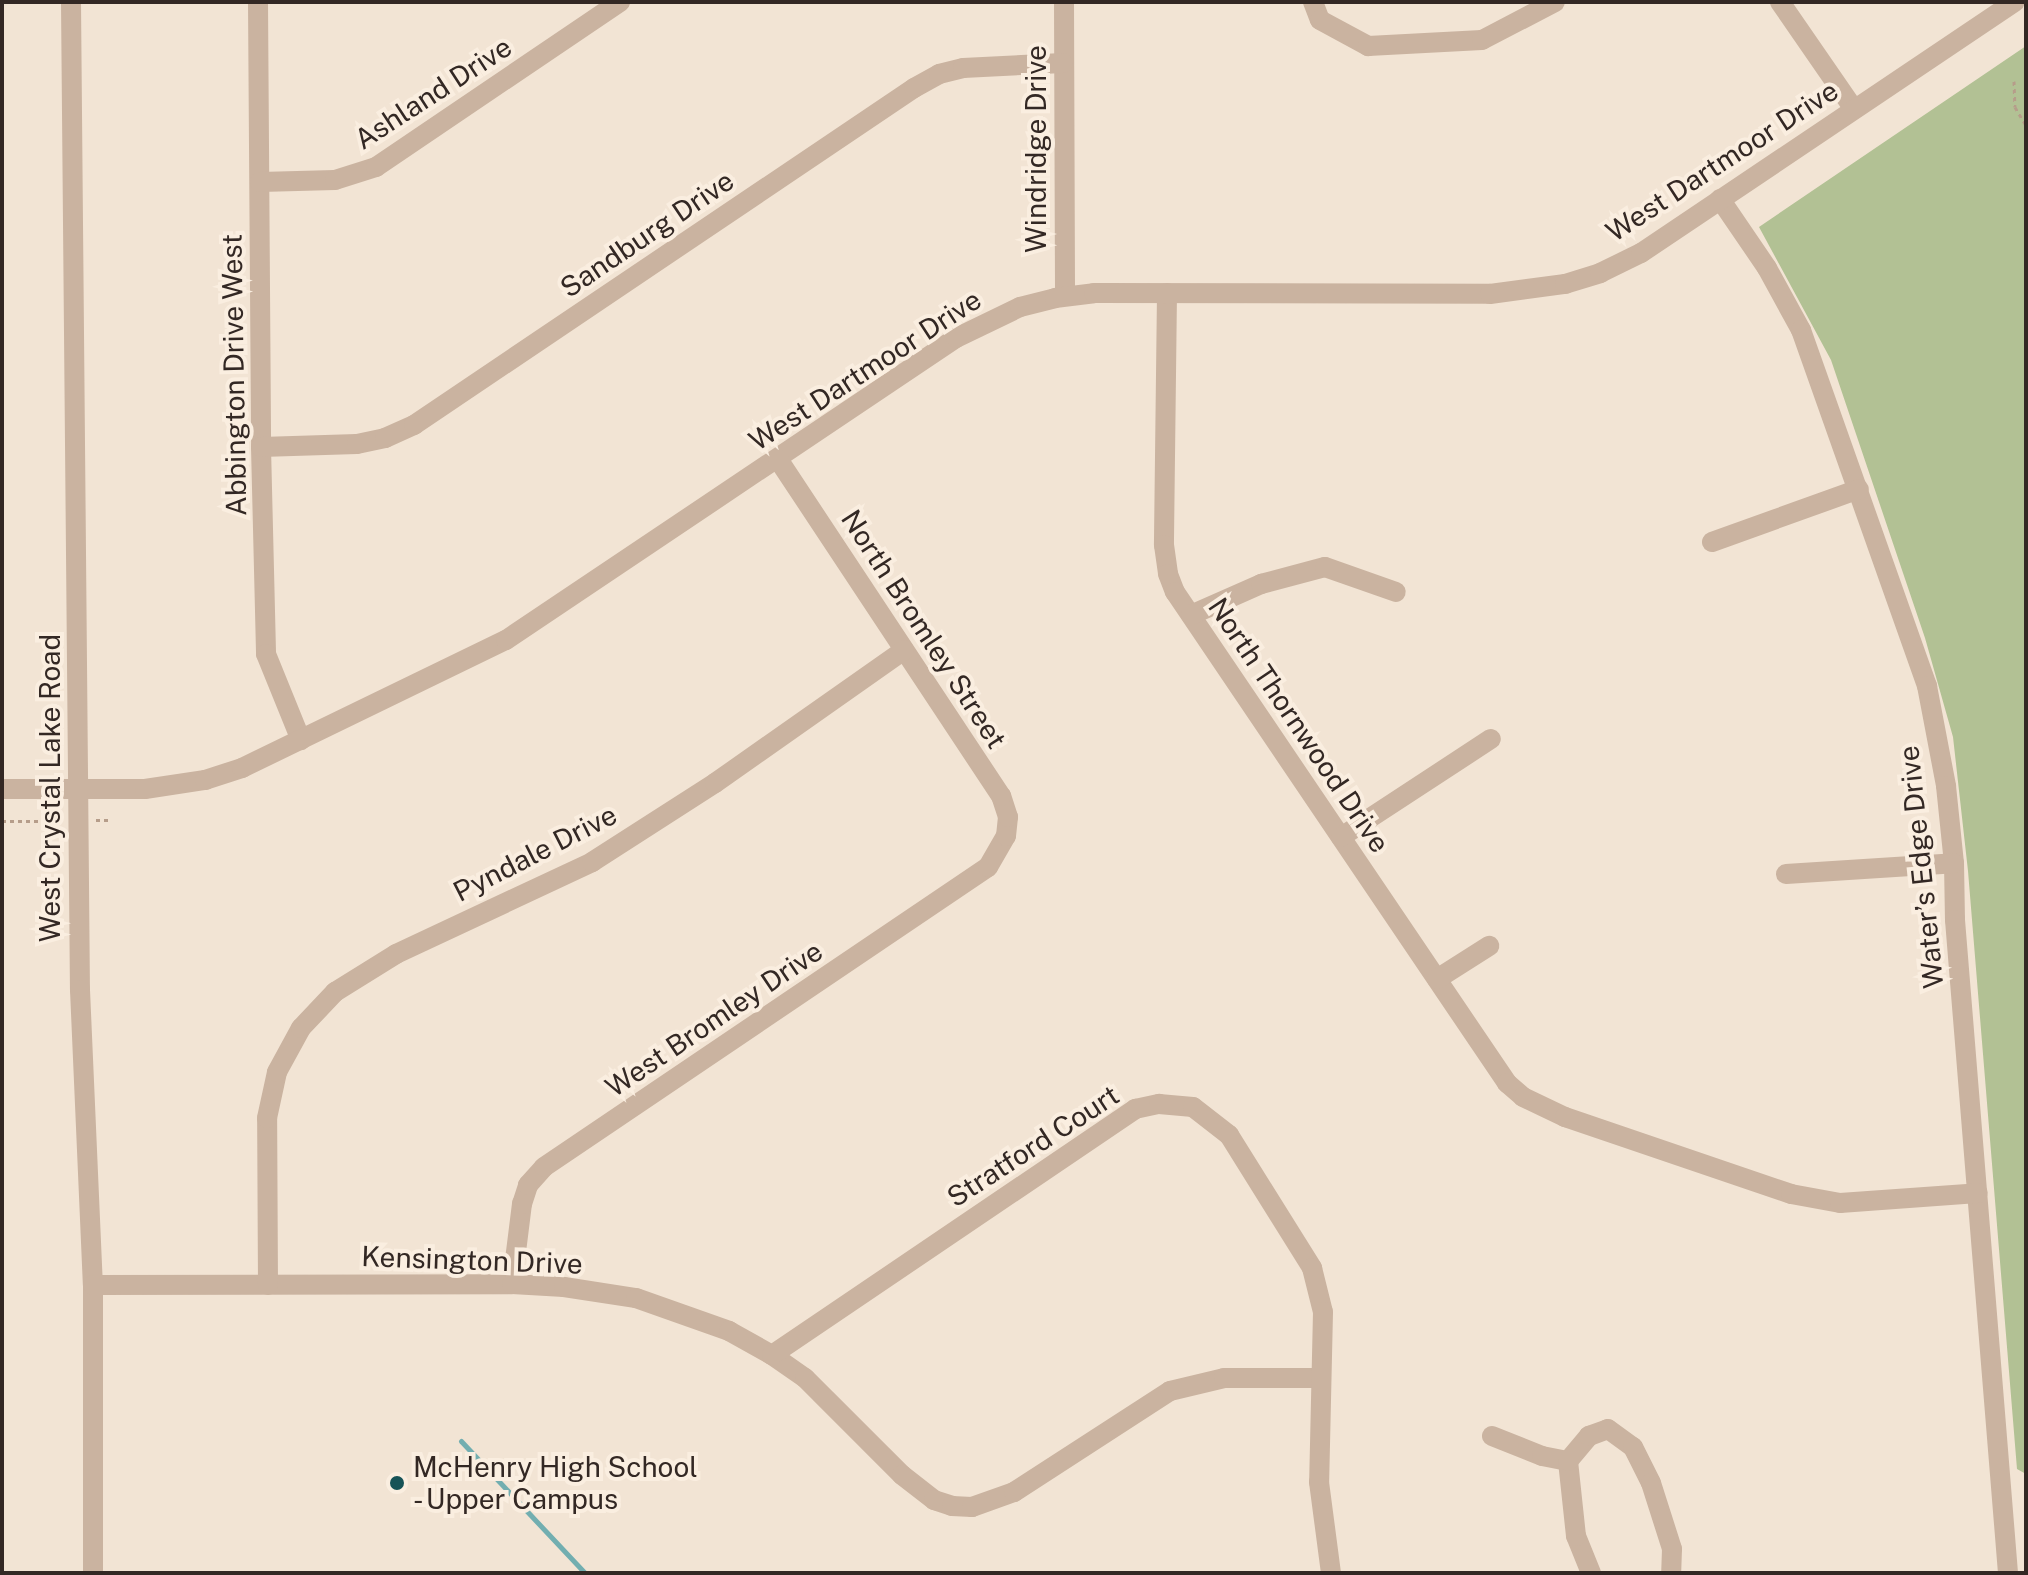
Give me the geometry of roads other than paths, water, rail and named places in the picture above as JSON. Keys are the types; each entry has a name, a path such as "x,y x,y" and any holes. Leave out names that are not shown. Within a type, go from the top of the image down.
{"street":[{"name":"West Crystal Lake Road","path":"71,2 80,990 93,1285 93,1573"},
{"name":"Abbington Drive West","path":"258,2 261,447 266,654 301,740"},
{"name":"Ashland Drive","path":"260,182 335,180 376,167 620,2"},
{"name":"Windridge Drive","path":"1064,2 1065,296"},
{"path":"1313,2 1320,20 1368,46 1482,40 1555,2"},
{"path":"1780,2 1853,108"},
{"name":"West Dartmoor Drive","path":"2,789 145,789 205,780 242,768 506,640 972,328 1020,307 1065,296 1167,293 1490,294 1528,290 1600,273 1641,253 2015,2"},
{"name":"Sandburg Drive","path":"261,447 357,444 414,425 939,74 963,68 1063,63"},
{"name":"Water’s Edge Drive","path":"1720,199 1767,268 1801,330 1927,686 1946,786 1954,863 1955,920 2008,1573"},
{"name":"North Thornwood Drive","path":"1167,293 1164,545 1168,574 1191,615 1507,1083 1523,1097 1565,1117 1803,1196 1840,1203 1978,1193"},
{"name":"North Bromley Street","path":"778,459 1001,796 1008,817 1006,836"},
{"path":"1712,542 1859,489"},
{"path":"1191,615 1261,584 1325,567 1396,592"},
{"name":"Pyndale Drive","path":"268,1285 267,1118 277,1072 301,1028 335,992 396,954 592,862 715,783 904,650"},
{"path":"1341,837 1491,739"},
{"name":"West Bromley Drive","path":"512,1284 522,1204 528,1185 544,1167 988,867 1006,836"},
{"path":"1786,874 1954,863"},
{"path":"1437,979 1489,946"},
{"name":"Stratford Court","path":"772,1355 1113,1123 1135,1109 1159,1104 1193,1107 1229,1135 1312,1268 1323,1312 1319,1378"},
{"name":"Kensington Drive","path":"93,1285 512,1284 564,1287 636,1298 729,1331 772,1355 805,1378 902,1475 934,1500 972,1507 1014,1492 1170,1391 1224,1378 1319,1378"},
{"path":"1319,1378 1319,1482 1331,1573"},
{"path":"1591,1573 1576,1536 1568,1461 1589,1436 1608,1429 1633,1447 1651,1483 1672,1549 1671,1573"},
{"path":"1492,1436 1542,1456 1568,1461"}],"waterway":[{"path":"461,1441 585,1573"}],"place":[{"name":"McHenry High School - Upper Campus","path":"397,1483"}]}
